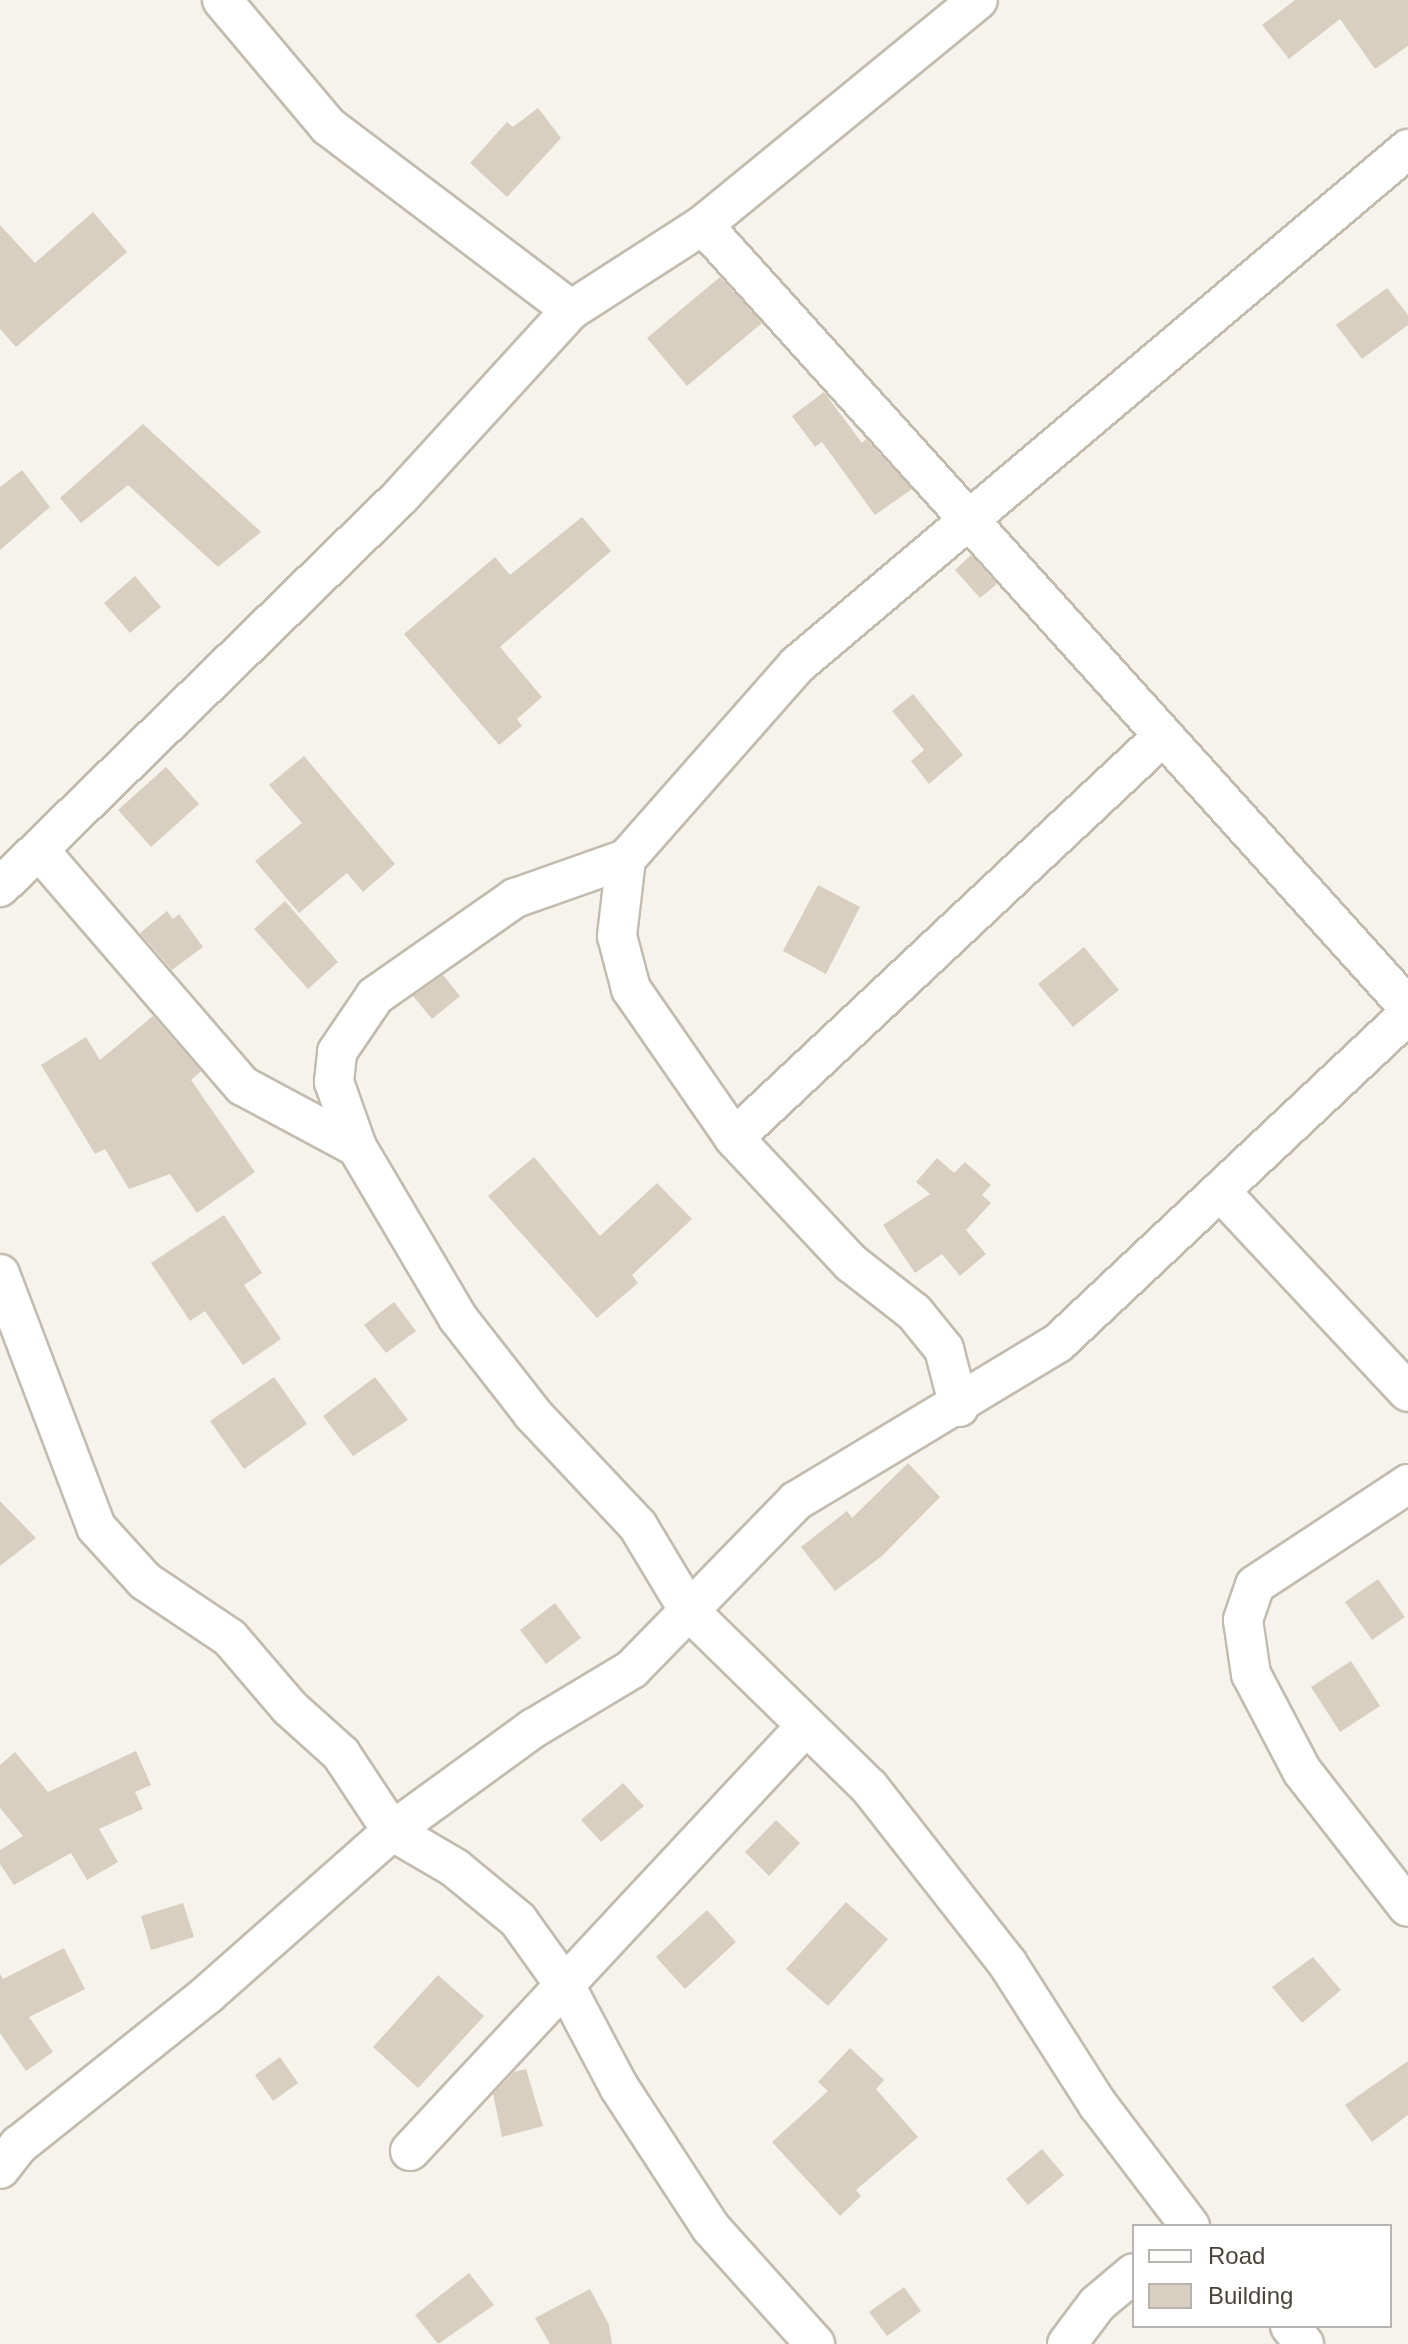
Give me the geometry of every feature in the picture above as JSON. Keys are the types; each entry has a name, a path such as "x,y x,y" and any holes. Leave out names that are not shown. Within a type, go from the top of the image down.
{"street":[{"path":"222,0 328,126 571,310"},
{"path":"0,887 400,497 571,310 703,225 978,0"},
{"path":"1188,2224 1098,2105 1008,1964 869,1787 689,1611 638,1526 533,1414 458,1318 357,1147 334,1082 337,1052 375,996 515,898 626,859 797,665 1408,149"},
{"path":"703,225 1408,1007"},
{"path":"734,1138 1163,736"},
{"path":"39,850 243,1086 357,1147"},
{"path":"626,859 617,936 631,989 734,1138 851,1263 914,1312 944,1349 959,1407"},
{"path":"0,2169 19,2145 208,1994 392,1831 534,1728 632,1669 796,1501 959,1407 1058,1343 1408,1014"},
{"path":"1220,1191 1408,1392"},
{"path":"0,1274 96,1527 145,1581 230,1638 290,1708 341,1754 392,1831 455,1868 518,1920 566,1987 619,2087 711,2228 815,2344"},
{"path":"1408,1484 1255,1585 1243,1620 1251,1674 1302,1771 1408,1907"},
{"path":"410,2151 454,2098 566,1987 805,1727"},
{"path":"1067,2344 1097,2304 1132,2275"},
{"path":"1292,2328 1304,2344"}],"building":[{"path":"1295,0 1408,0 1408,46 1375,69 1340,19 1289,59 1262,25"},
{"path":"538,108 561,138 507,197 470,163 507,122 513,127"},
{"path":"93,212 127,252 16,347 0,329 0,225 35,263"},
{"path":"720,277 762,323 687,386 647,338"},
{"path":"1387,288 1408,315 1408,325 1362,359 1336,325"},
{"path":"824,392 862,443 866,439 912,489 875,515 822,442 815,447 792,416"},
{"path":"143,424 261,532 218,567 128,485 81,523 60,498"},
{"path":"22,470 50,507 0,550 0,487"},
{"path":"582,517 611,551 500,647 542,697 517,719 522,726 499,745 404,634 495,557 510,575"},
{"path":"971,555 997,584 980,598 955,570"},
{"path":"135,576 161,607 130,633 104,603"},
{"path":"913,694 963,755 929,784 911,761 924,750 892,711"},
{"path":"304,756 395,864 363,892 347,873 299,913 255,861 302,823 269,785"},
{"path":"166,767 199,804 151,847 118,810"},
{"path":"818,885 860,907 826,974 783,951"},
{"path":"285,901 338,962 308,989 254,929"},
{"path":"167,911 173,919 179,914 203,947 172,970 140,933"},
{"path":"1084,947 1119,990 1073,1027 1038,984"},
{"path":"443,975 460,996 432,1019 413,996"},
{"path":"153,1016 201,1071 191,1080 255,1172 197,1213 170,1174 129,1189 105,1149 95,1154 41,1065 86,1037 100,1060"},
{"path":"534,1157 600,1236 657,1183 692,1219 632,1275 638,1283 597,1318 488,1196"},
{"path":"937,1158 954,1173 965,1162 991,1185 982,1195 991,1203 966,1230 986,1254 960,1276 942,1254 915,1273 883,1225 930,1194 916,1182"},
{"path":"224,1215 262,1273 244,1285 281,1339 243,1365 205,1311 190,1321 151,1263"},
{"path":"394,1302 416,1331 386,1353 364,1325"},
{"path":"274,1377 307,1424 244,1469 210,1421"},
{"path":"375,1377 408,1420 353,1456 323,1416"},
{"path":"908,1463 940,1497 882,1556 835,1591 801,1547 847,1511 852,1518"},
{"path":"0,1501 36,1538 0,1566"},
{"path":"1378,1579 1405,1617 1372,1640 1345,1602"},
{"path":"555,1603 581,1638 546,1664 520,1630"},
{"path":"1351,1661 1380,1706 1340,1732 1311,1687"},
{"path":"136,1751 151,1785 135,1792 143,1809 99,1829 118,1862 87,1880 71,1853 14,1885 0,1864 0,1850 23,1836 0,1808 0,1765 15,1752 48,1792"},
{"path":"623,1783 644,1806 601,1842 581,1820"},
{"path":"776,1820 800,1843 769,1876 745,1852"},
{"path":"846,1902 888,1939 828,2006 786,1969"},
{"path":"183,1903 194,1937 151,1950 141,1916"},
{"path":"707,1910 736,1942 685,1989 656,1957"},
{"path":"64,1948 85,1989 29,2017 53,2052 26,2071 0,2033 0,1974 3,1979"},
{"path":"1313,1957 1341,1990 1302,2023 1272,1987"},
{"path":"438,1975 484,2016 418,2088 373,2047"},
{"path":"850,2048 884,2080 876,2089 918,2137 856,2190 861,2196 840,2216 772,2142 828,2091 818,2082"},
{"path":"280,2057 298,2083 273,2101 255,2075"},
{"path":"1408,2061 1408,2115 1372,2142 1345,2105"},
{"path":"526,2069 543,2126 502,2137 493,2094 514,2072"},
{"path":"1042,2149 1064,2175 1028,2205 1006,2179"},
{"path":"469,2273 494,2305 438,2344 415,2315"},
{"path":"904,2287 921,2311 887,2336 869,2312"},
{"path":"590,2289 609,2325 612,2344 550,2344 535,2318"}]}
